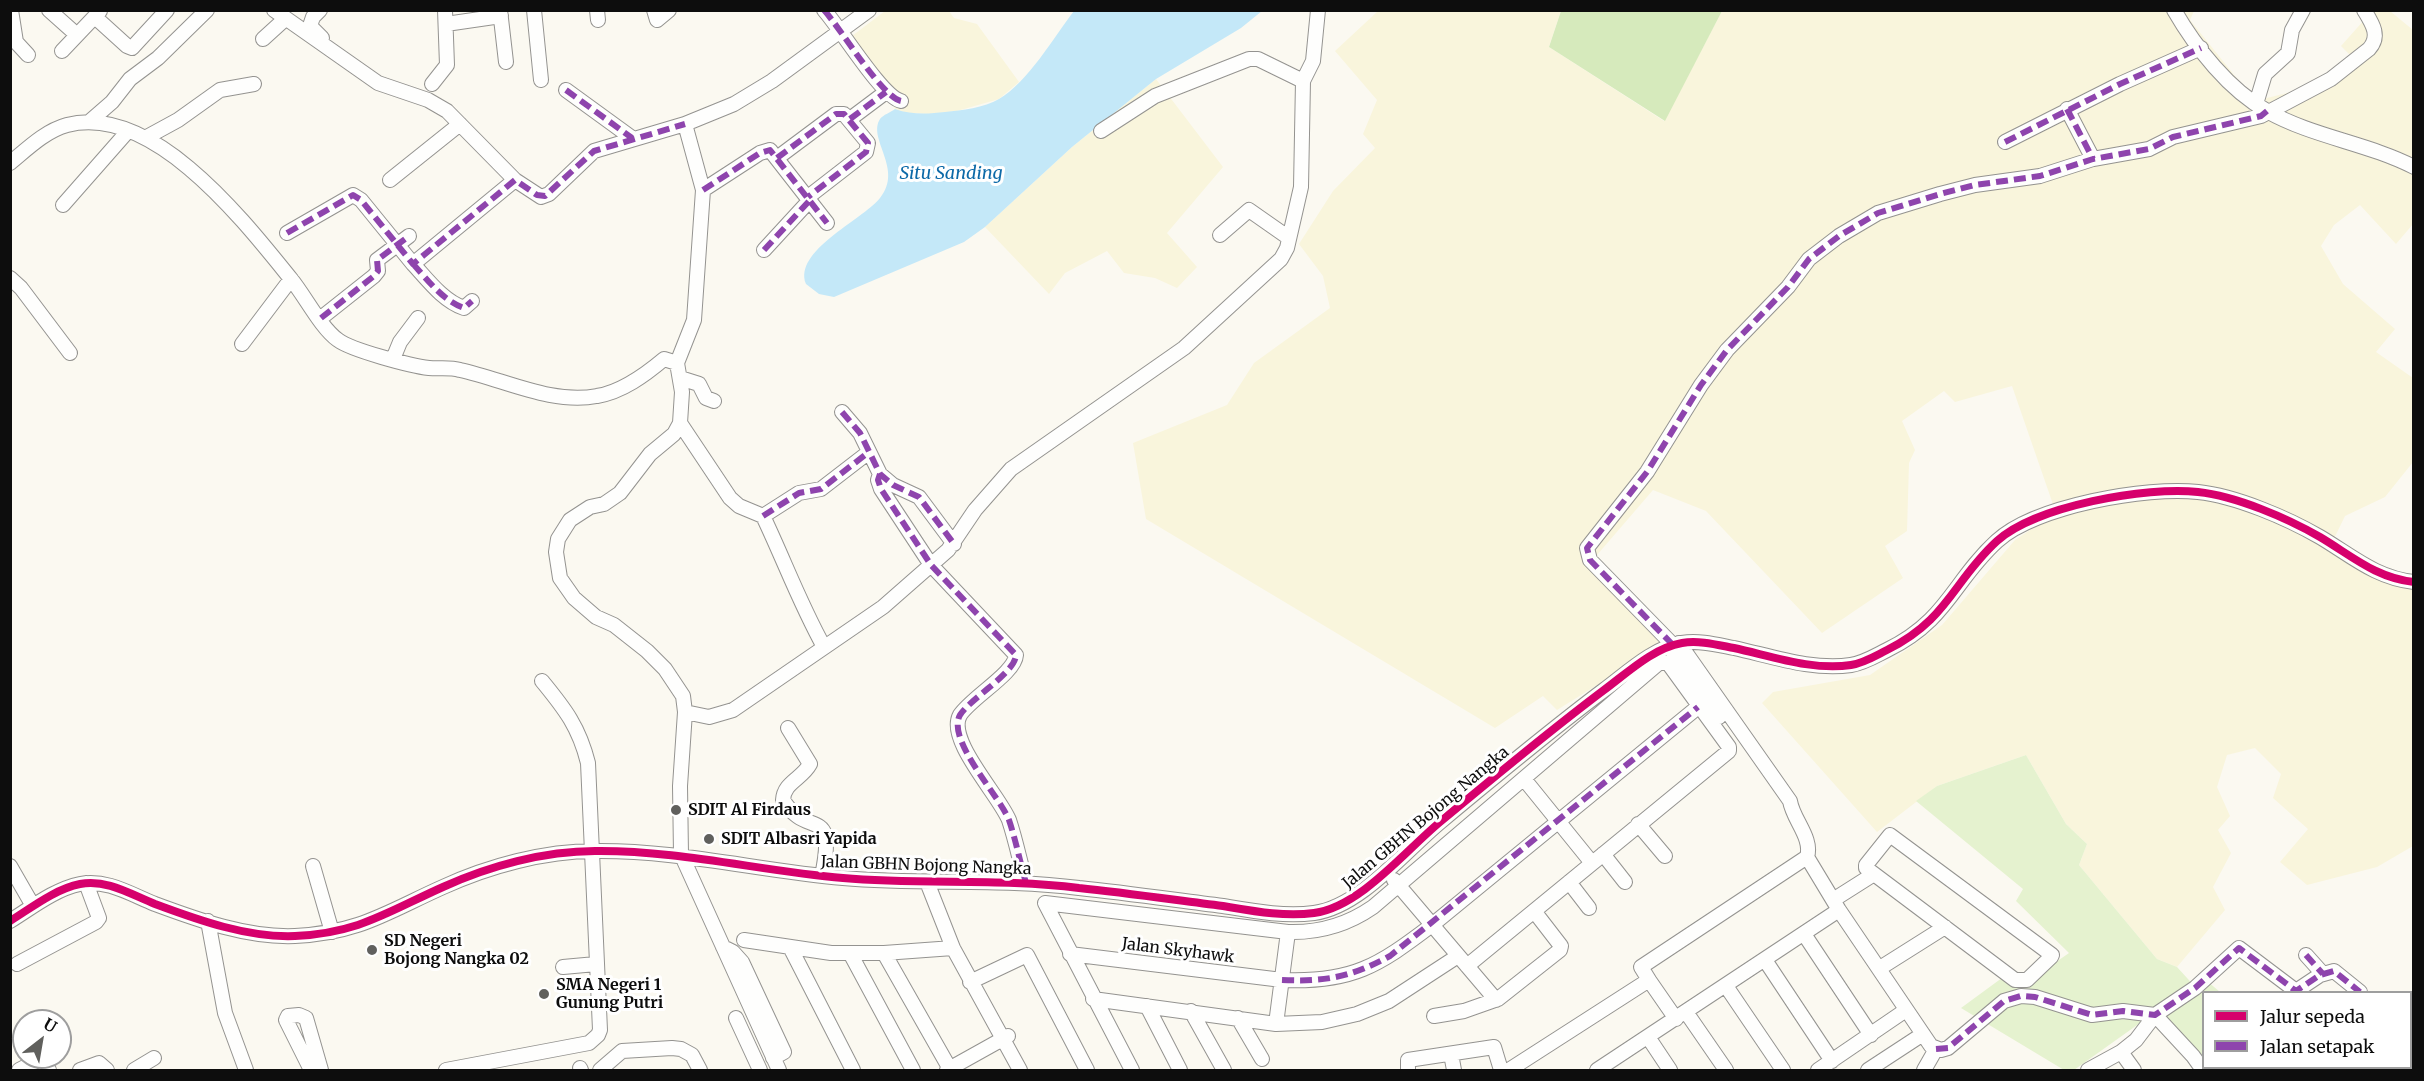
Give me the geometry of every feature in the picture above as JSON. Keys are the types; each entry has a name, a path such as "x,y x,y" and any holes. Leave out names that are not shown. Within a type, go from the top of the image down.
{"street":[{"path":"11,10 16,42 28,55"},
{"path":"49,10 77,35"},
{"path":"62,51 98,14 127,46 132,48 167,10"},
{"path":"89,122 112,102 129,79 158,58 207,10"},
{"path":"320,10 310,22 312,30 354,59"},
{"path":"534,10 541,80"},
{"path":"654,10 657,20 669,10"},
{"path":"824,10 843,31 886,92 901,101"},
{"path":"263,39 279,15 378,83 439,105 515,180 537,195 545,196 594,152 632,138 685,124 753,93 843,31 869,10"},
{"path":"685,712 709,717 733,710 883,607 954,544 975,510 1011,470 1184,348 1281,259 1289,238 1301,187 1303,81 1313,61 1318,10"},
{"path":"2174,10 2201,48 2239,91 2262,108 2414,167"},
{"path":"2203,1071 2193,1056 2155,1015 2123,1011 2092,1014 2041,999 2021,996 2004,1001 1948,1048 1936,1048 1906,1010 1807,857 1808,844 1790,801 1674,645 1590,560 1587,548 1647,472 1701,385 1727,350 1796,279 1809,259 1864,220 1878,213 1975,185 2040,176 2093,159 2149,149 2173,136 2260,116 2265,74 2288,53 2292,30 2303,10"},
{"path":"2262,108 2331,79 2369,49 2374,44 2375,34 2364,10"},
{"path":"432,84 447,65 445,17 501,13 506,62"},
{"path":"2005,142 2067,109 2201,48"},
{"path":"1101,131 1155,96 1249,59 1258,59 1303,81"},
{"path":"145,138 178,120 220,90 254,84"},
{"path":"566,90 632,138"},
{"path":"850,119 886,92"},
{"path":"2067,109 2093,159"},
{"path":"764,250 809,199 866,152 868,143 850,119 844,114 836,114 777,158"},
{"path":"10,163 55,129 89,122 128,130 145,138 202,180 291,279 341,342 393,359 427,368 459,369 537,393 585,397 598,396 617,390 650,371 664,359 677,363"},
{"path":"390,180 460,124"},
{"path":"685,124 703,190 694,320 677,363 682,407 680,423 674,434 650,454 620,493 604,504 590,507 570,520 558,539 556,552 560,578 566,589 596,617 614,625 661,664 678,686 685,702 680,786 681,854 776,1064"},
{"path":"63,205 128,130"},
{"path":"703,190 766,150 777,158 828,223"},
{"path":"413,264 515,180"},
{"path":"287,232 353,195 362,200 413,264 455,304 464,308 472,301"},
{"path":"1220,235 1249,210 1289,238"},
{"path":"321,318 375,276 378,271 377,260 409,236"},
{"path":"10,278 21,288 70,352"},
{"path":"242,344 291,279"},
{"path":"393,359 400,342 418,318"},
{"path":"680,378 699,384 706,398 714,401"},
{"path":"842,412 860,433 880,474 893,485 919,497 954,544"},
{"path":"680,423 729,498 740,506 763,516 788,567 796,595 824,647"},
{"path":"763,516 772,513 794,496 821,489 869,452"},
{"path":"880,474 878,480 881,489 931,565 1016,655 1012,666 974,699 960,715 956,730 965,749 1008,818 1032,883 1132,1071"},
{"path":"1674,645 1690,641 1815,665 1839,666 1860,663 1915,636 1938,614 2002,535 2024,523 2085,502 2180,492 2209,494 2297,524 2372,571 2389,579 2414,582"},
{"name":"Jalan GBHN Bojong Nangka","path":"10,921 63,890 86,883 112,885 208,921 274,936 332,932 380,919 453,882 531,858 591,850 681,854 822,876 927,882 1032,883 1266,912 1316,913 1338,906 1361,891 1438,823 1594,698 1646,660 1674,645"},
{"path":"1044,903 1288,932 1317,931 1352,920 1373,907 1659,663 1668,663 1729,747 1729,751 1534,911 1462,961 1406,992 1357,1014 1322,1022 1276,1024 1093,999"},
{"path":"446,1070 589,1043 594,1040 600,1030 588,763 582,739 571,716 542,681"},
{"name":"Jalan Skyhawk","path":"1070,954 1282,980 1316,981 1362,971 1390,956 1432,925 1698,707"},
{"path":"788,728 810,764 802,776 788,785 783,800 793,811 822,828 827,836 828,845 822,876"},
{"path":"1524,779 1592,863"},
{"path":"1638,824 1665,856"},
{"path":"1890,835 2051,957 2039,971 2020,982 1945,927 1866,868 1890,835"},
{"path":"1603,854 1625,882"},
{"path":"1726,1071 1649,980 1641,967 1807,857"},
{"path":"10,866 33,906"},
{"path":"313,866 332,932"},
{"path":"1385,870 1496,1000"},
{"path":"1597,1071 1614,1066 1648,1037 1804,934 1874,874"},
{"path":"927,882 952,948 972,977 1006,1037 1030,1071"},
{"path":"1569,882 1589,908"},
{"path":"17,964 98,920 86,883"},
{"path":"1434,1016 1464,1011 1496,1000 1560,950 1561,946 1534,911"},
{"path":"208,921 225,1013 246,1071"},
{"path":"1880,968 1945,927"},
{"path":"1276,1024 1288,932"},
{"path":"1804,934 1871,1035"},
{"path":"744,940 850,953 952,948"},
{"path":"723,947 733,951 742,962 776,1034 784,1052 776,1064"},
{"path":"790,947 853,1071"},
{"path":"2088,1071 2121,1052 2136,1040 2155,1015 2195,988 2238,948 2296,991 2323,974 2334,971 2342,975 2358,991"},
{"path":"850,953 913,1071"},
{"path":"884,953 949,1070 1006,1037"},
{"path":"972,977 1027,955 1087,1071"},
{"path":"2306,955 2323,974"},
{"path":"1765,960 1832,1061"},
{"path":"563,967 596,964"},
{"path":"1509,1071 1649,980"},
{"path":"1726,986 1783,1071"},
{"path":"1147,1006 1180,1071"},
{"path":"1818,1071 1906,1010"},
{"path":"1191,1011 1224,1071"},
{"path":"311,1071 286,1020 288,1017 299,1015 306,1018 321,1071"},
{"path":"1238,1018 1262,1059"},
{"path":"756,1019 738,1022 760,1071"},
{"path":"1868,1070 1923,1034"},
{"path":"1006,1037 1020,1071"},
{"path":"1648,1037 1670,1071"},
{"path":"1408,1071 1408,1060 1495,1047 1501,1071"},
{"path":"600,1071 622,1051 672,1048 681,1049 692,1055 700,1071"},
{"path":"1924,1071 1936,1048"},
{"path":"2121,1052 2134,1071"},
{"path":"1451,1054 1454,1071"},
{"path":"134,1071 154,1058"},
{"path":"19,1071 40,1059 49,1071"},
{"path":"81,1071 99,1063 107,1071"}],"shaded area":[{"path":"885,11 949,11 954,18 977,24 1019,82 999,99 957,111 930,114 907,113 895,109 885,80 852,36"},
{"path":"1378,11 1561,11 1549,47 1664,121 1722,11 2194,11 2190,20 2255,101 2323,84 2353,58 2341,46 2365,19 2359,11 2390,11 2413,30 2413,224 2396,244 2360,205 2334,225 2321,246 2343,284 2395,329 2376,352 2413,378 2413,462 2385,497 2345,516 2328,551 2381,581 2401,586 2413,586 2413,846 2377,867 2307,885 2280,862 2308,829 2273,798 2281,774 2255,748 2227,755 2217,787 2230,816 2218,830 2231,853 2213,887 2225,910 2177,967 2157,959 2079,865 2087,844 2066,824 2026,755 1937,786 1877,832 1762,703 1773,692 1870,675 1942,625 2015,540 2056,513 2012,386 1955,402 1944,391 1902,421 1915,450 1909,463 1907,531 1885,546 1903,578 1822,633 1706,511 1653,490 1591,562 1663,644 1557,710 1543,696 1495,728 1146,519 1133,443 1227,405 1254,363 1330,308 1323,276 1299,244 1333,191 1375,148 1363,134 1377,100 1335,51"},
{"path":"1156,79 1223,167 1167,233 1197,267 1177,288 1155,278 1124,273 1107,251 1065,273 1049,294 985,227 1072,147"}],"green space":[{"path":"1561,10 1722,11 1665,121 1549,47"},
{"path":"2026,755 2066,824 2087,844 2079,865 2157,959 2177,967 2198,990 2207,981 2219,991 2202,991 2202,1062 2147,1018 2074,1070 2064,1070 1961,1008 2006,975 2036,976 2069,953 2016,901 2023,889 1916,801 1937,786"}],"water":[{"name":"Situ Sanding","path":"1074,11 1262,11 1241,28 1156,79 1072,147 985,227 964,242 834,297 819,294 806,284 805,272 809,260 831,237 871,207 886,187 887,166 877,127 880,119 895,109 914,113 939,113 980,107 999,99 1030,71"}],"marked path":[{"path":"824,10 883,88 901,101"},
{"path":"2005,142 2120,84 2201,48"},
{"path":"566,90 632,138"},
{"path":"850,119 886,92"},
{"path":"2067,109 2093,159"},
{"path":"1673,645 1590,560 1587,548 1647,472 1701,385 1727,350 1788,287 1809,259 1839,236 1878,213 1975,185 2040,176 2093,159 2149,149 2173,137 2261,116 2267,111"},
{"path":"777,158 836,114 844,114 868,143 866,152 808,197"},
{"path":"287,233 353,195 361,200 413,264 515,180 537,195 545,196 594,151 685,124"},
{"path":"703,190 760,153 770,150 827,223"},
{"path":"764,250 810,200"},
{"path":"321,318 374,276 378,271 377,260 409,236"},
{"path":"413,264 436,289 456,305 464,308 472,301"},
{"path":"842,412 860,433 880,474 893,485 919,497 954,544"},
{"path":"763,516 799,493 821,489 869,452"},
{"path":"880,474 878,480 881,489 931,565 1016,655 1009,669 960,715 958,726 960,738 967,753 1009,820 1026,883"},
{"path":"1282,980 1338,977 1363,969 1390,956 1698,707"},
{"path":"1936,1049 1948,1048 2004,1001 2021,996 2035,997 2092,1015 2123,1011 2155,1015 2195,988 2239,948 2296,991"},
{"path":"2306,955 2323,974"},
{"path":"2296,991 2320,975 2334,971 2359,991"}],"cycle path":[{"path":"10,921 61,890 90,883 109,885 188,916 241,931 277,936 317,934 337,931 372,920 461,879 498,866 556,854 595,851 688,857 843,878 1050,885 1268,913 1314,913 1331,909 1365,889 1440,822 1521,755 1631,669 1661,650 1682,643 1702,642 1822,666 1860,663 1878,655 1924,626 1997,541 2014,529 2037,518 2064,509 2093,501 2150,492 2176,491 2213,494 2277,515 2320,537 2376,571 2400,580 2414,582"}],"place":[{"name":"SDIT Al Firdaus","path":"676,810"},
{"name":"SDIT Albasri Yapida","path":"709,839"},
{"name":"SD Negeri Bojong Nangka 02","path":"372,950"},
{"name":"SMA Negeri 1 Gunung Putri","path":"544,994"}]}
